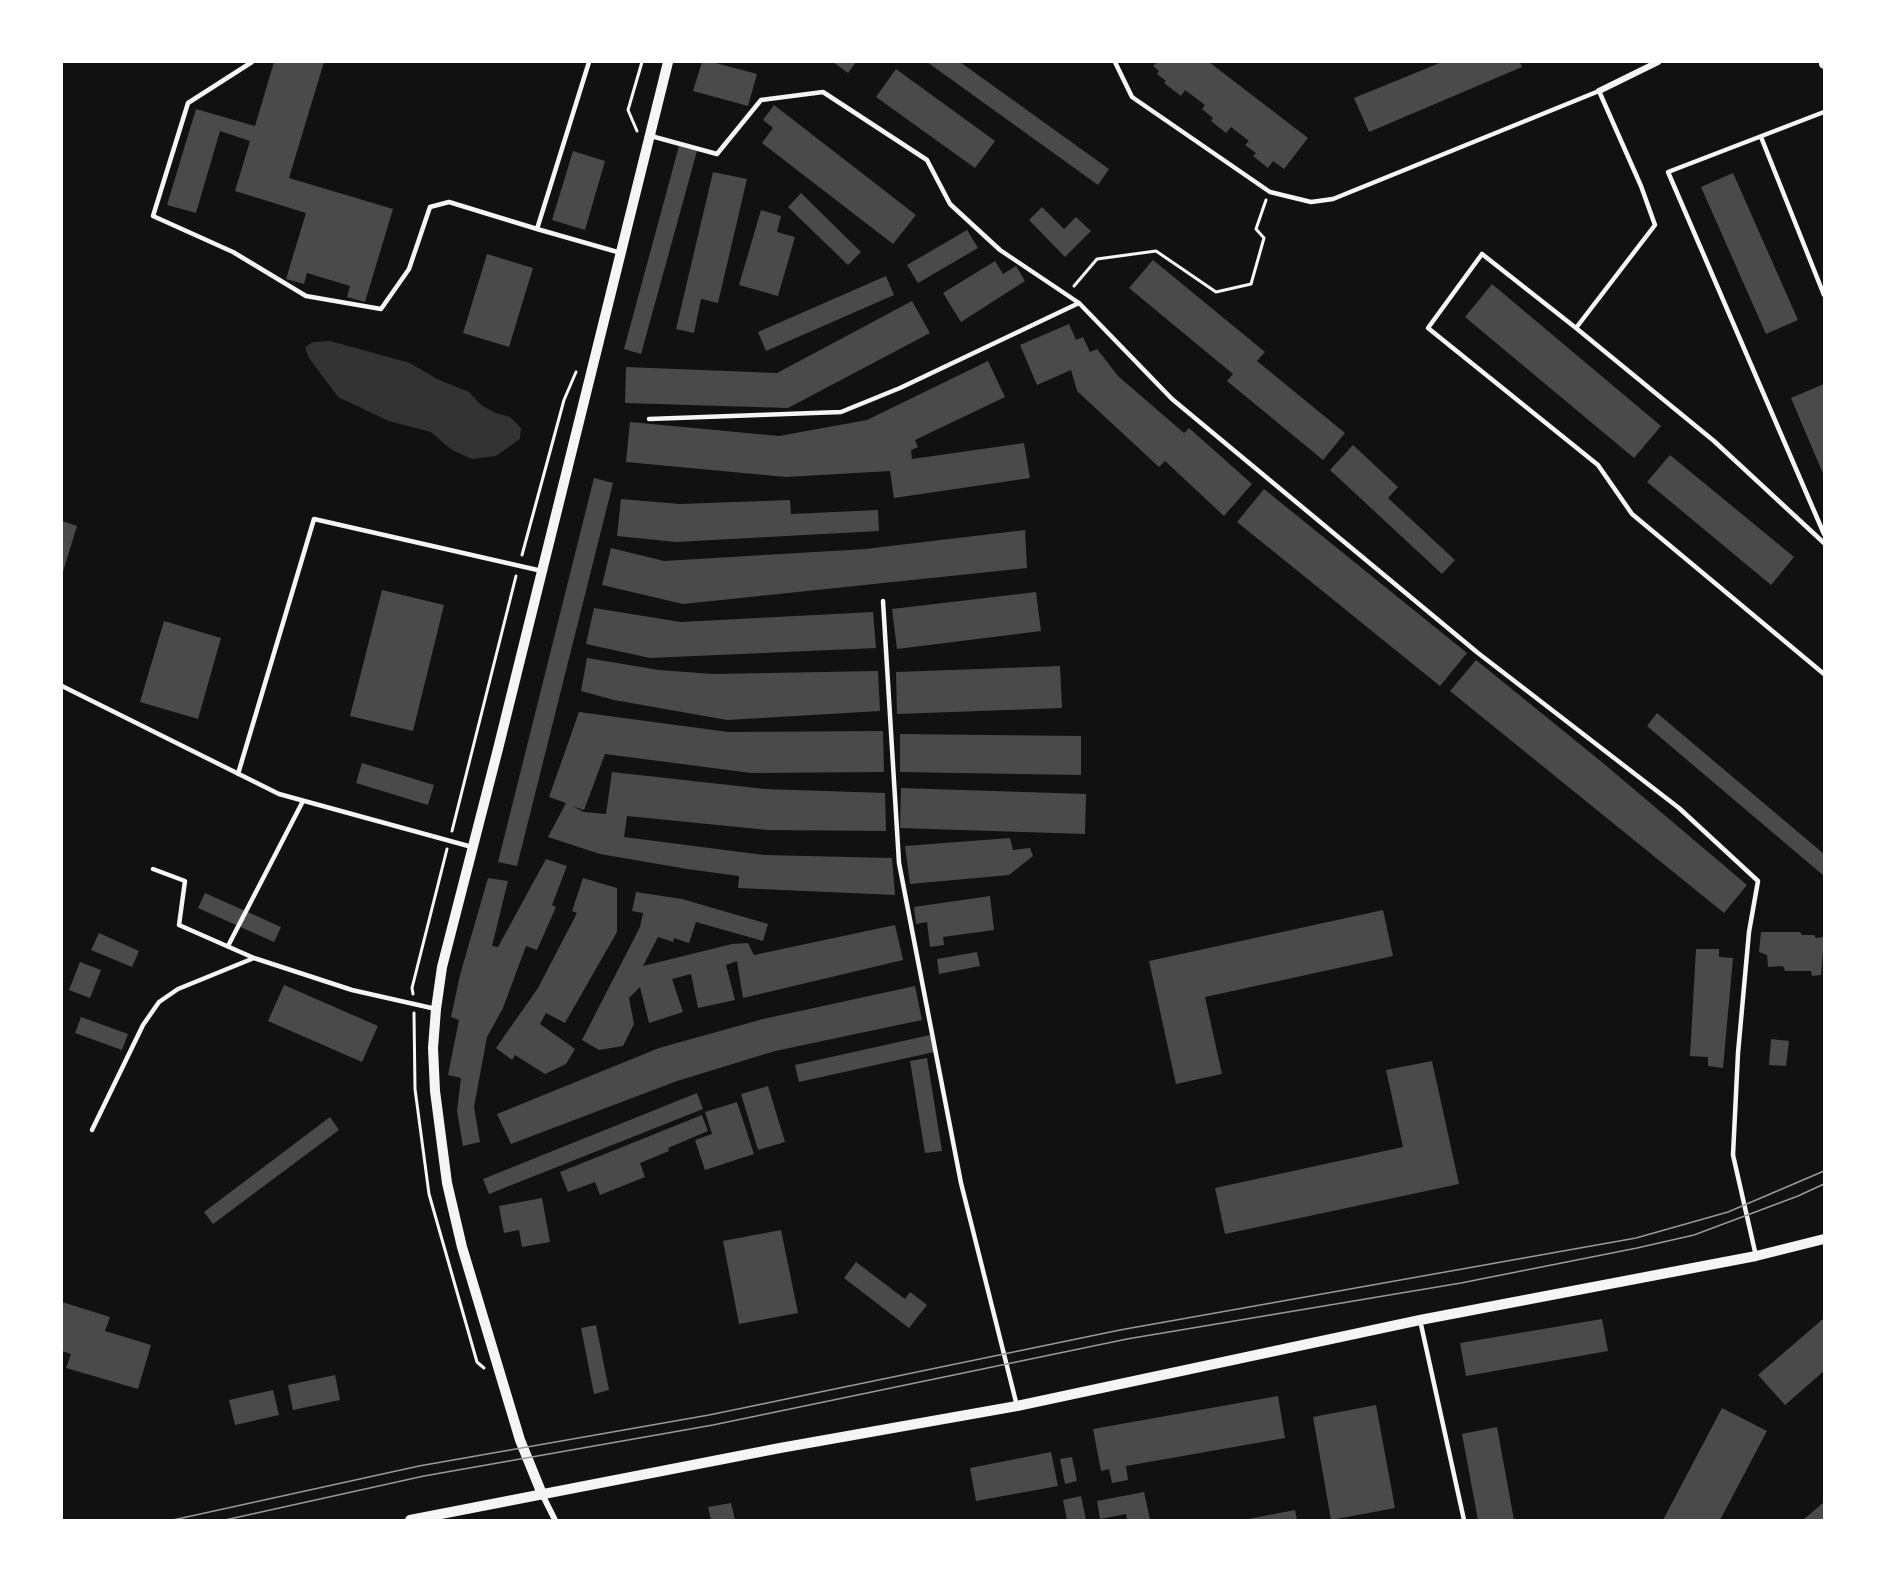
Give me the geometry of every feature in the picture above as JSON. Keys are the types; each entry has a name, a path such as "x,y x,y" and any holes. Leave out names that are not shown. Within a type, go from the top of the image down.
{"street":[{"path":"555,1521 520,1440 462,1247 447,1183 435,1091 433,1048 436,1009 442,967 668,62"},
{"path":"1599,91 1658,62"},
{"path":"410,1521 791,1446 1017,1406 1420,1320 1756,1256 1824,1239"}],"lane":[{"path":"252,62 188,103 153,216 234,252 306,296 381,309 409,269 430,207 449,202 621,253"},
{"path":"537,229 589,62"},
{"path":"1115,62 1132,97 1269,192 1311,202 1333,199 1599,91 1641,186 1655,225 1576,328"},
{"path":"650,135 717,154 761,100 823,92 927,160 951,204 1000,250 1079,303 1172,399 1478,653 1679,808 1758,881 1749,932 1738,1053 1734,1155 1756,1256"},
{"path":"1824,112 1668,172 1824,534"},
{"path":"1761,137 1824,295"},
{"path":"1824,543 1714,441 1482,254 1428,328 1598,465 1632,514 1824,674"},
{"path":"649,419 841,412 900,388 1079,303"},
{"path":"238,774 314,519 542,571"},
{"path":"883,601 899,863 961,1183 1017,1406"},
{"path":"62,686 279,794 472,847"},
{"path":"228,946 303,801"},
{"path":"153,869 185,881 179,925 254,958 352,990 436,1009"},
{"path":"92,1130 143,1024 159,1002 178,989 254,958"},
{"path":"1420,1320 1464,1521"}],"path":[{"path":"1067,295 1097,259 1156,251 1216,292 1251,284 1264,238 1256,229 1269,192"}],"shaded area":[{"path":"330,341 410,363 437,379 469,392 481,405 510,417 521,428 520,439 496,456 472,459 452,450 431,432 389,421 338,397 309,358 305,347 313,342"}],"building":[{"path":"274,62 324,62 289,178 393,209 365,302 347,297 350,286 307,273 304,284 286,279 306,213 235,191 250,141 220,131 196,213 167,205 196,109 255,126"},
{"path":"702,62 712,62 757,74 748,106 693,91"},
{"path":"833,62 856,62 848,73"},
{"path":"927,62 960,62 1109,169 1098,185"},
{"path":"1157,62 1209,62 1308,138 1284,169 1273,161 1268,168 1253,156 1256,153 1245,145 1249,141 1231,127 1226,133 1211,121 1213,118 1202,109 1205,105 1185,90 1181,96 1164,83 1166,81 1157,74 1159,71 1153,66"},
{"path":"1442,62 1520,62 1522,67 1369,132 1354,98"},
{"path":"896,69 995,141 975,168 876,97"},
{"path":"774,105 916,215 893,244 762,143 773,128 763,120"},
{"path":"679,146 697,151 641,354 624,349"},
{"path":"573,151 605,161 585,230 552,220"},
{"path":"713,172 747,179 718,303 701,299 694,333 676,329"},
{"path":"1733,173 1798,320 1766,334 1701,187"},
{"path":"801,193 861,252 848,265 788,207"},
{"path":"1042,207 1064,229 1076,217 1091,231 1065,257 1029,220"},
{"path":"761,210 781,216 777,232 795,237 778,296 739,285"},
{"path":"967,230 978,248 918,283 907,265"},
{"path":"487,254 533,268 509,347 463,333"},
{"path":"1153,260 1265,352 1257,361 1345,433 1323,460 1227,381 1233,374 1129,288"},
{"path":"995,261 1003,274 1016,266 1025,281 961,322 943,293"},
{"path":"886,276 894,295 766,351 758,332"},
{"path":"1492,284 1661,426 1634,458 1465,317"},
{"path":"912,301 930,333 788,408 625,403 626,367 777,373"},
{"path":"1069,324 1076,340 1083,337 1090,352 1097,349 1118,376 1184,433 1189,428 1252,484 1224,516 1165,461 1159,467 1077,391 1071,370 1037,385 1020,345"},
{"path":"988,361 1005,397 915,440 918,447 911,450 912,459 1024,443 1030,478 894,498 890,471 786,477 626,462 630,422 779,436 867,420"},
{"path":"1824,384 1824,476 1791,398"},
{"path":"1353,445 1398,487 1388,498 1455,560 1442,574 1330,470"},
{"path":"1670,455 1794,557 1771,585 1647,482"},
{"path":"594,478 613,483 517,866 498,862"},
{"path":"1264,489 1467,653 1440,686 1237,522"},
{"path":"621,499 680,504 790,500 791,514 878,510 879,531 676,542 617,536"},
{"path":"62,521 77,526 62,575"},
{"path":"1025,530 1027,568 683,604 602,585 611,548 664,561 865,549"},
{"path":"382,590 444,605 413,731 350,716"},
{"path":"1036,592 1041,631 897,649 892,609"},
{"path":"594,608 681,622 873,612 876,648 650,658 586,644"},
{"path":"164,621 221,638 198,719 140,702"},
{"path":"587,658 659,670 713,674 878,671 880,711 727,720 614,700 581,691"},
{"path":"1476,660 1603,763 1747,885 1724,913 1450,691"},
{"path":"1060,666 1062,708 897,714 896,672"},
{"path":"579,712 728,732 883,731 884,772 751,773 605,754 584,810 572,806 584,812 606,814 612,772 765,789 885,793 886,831 768,830 627,816 624,837 764,855 892,858 895,895 738,888 739,876 600,854 548,837 566,803 549,797"},
{"path":"1657,713 1824,854 1824,876 1647,726"},
{"path":"900,734 1081,736 1081,775 900,772"},
{"path":"362,763 434,785 428,805 356,783"},
{"path":"901,788 1086,794 1085,834 900,828"},
{"path":"1010,838 1013,850 1030,848 1033,856 1009,875 910,884 905,846"},
{"path":"546,859 567,866 552,905 556,907 537,950 526,946 503,1008 487,1037 474,1107 480,1142 463,1146 457,1111 461,1078 448,1075 459,1020 451,1017 460,975 488,878 508,881 492,946 498,947"},
{"path":"583,878 617,888 617,932 565,1023 546,1013 540,1024 575,1049 566,1064 545,1074 515,1055 512,1060 496,1048 538,988 577,913 572,911"},
{"path":"636,892 682,899 768,924 763,941 696,922 689,943 674,938 673,942 658,937 643,966 732,944 748,943 754,955 895,925 903,960 743,998 737,961 726,965 735,1000 698,1008 691,974 672,979 683,1012 649,1023 640,987 629,998 634,1024 623,1046 599,1050 582,1040 640,927 643,913 632,911"},
{"path":"205,893 281,927 274,942 198,908"},
{"path":"990,896 994,930 943,937 944,945 930,947 927,922 916,924 914,907"},
{"path":"1383,910 1393,956 1205,997 1222,1074 1176,1084 1149,961"},
{"path":"1761,932 1800,932 1802,935 1814,935 1816,938 1824,937 1821,975 1812,976 1811,971 1785,971 1783,966 1768,967 1767,955 1759,952"},
{"path":"99,933 139,951 132,967 91,950"},
{"path":"1696,949 1719,949 1719,957 1733,958 1723,1068 1708,1066 1708,1057 1690,1056"},
{"path":"977,952 980,966 939,974 937,959"},
{"path":"80,962 101,970 90,998 69,990"},
{"path":"284,985 378,1026 362,1062 268,1021"},
{"path":"915,986 922,1020 775,1051 677,1081 511,1144 497,1114 659,1048 763,1019"},
{"path":"81,1017 128,1034 122,1050 75,1033"},
{"path":"930,1035 934,1052 799,1082 795,1065"},
{"path":"1771,1039 1789,1041 1786,1066 1769,1065"},
{"path":"927,1058 942,1151 925,1153 910,1061"},
{"path":"1432,1061 1459,1184 1225,1234 1215,1188 1403,1147 1386,1070"},
{"path":"768,1086 785,1142 758,1150 741,1094"},
{"path":"697,1093 703,1109 489,1194 483,1179"},
{"path":"737,1102 754,1154 705,1170 695,1140 712,1134 705,1112"},
{"path":"702,1115 708,1131 640,1163 645,1177 600,1195 595,1182 568,1192 560,1172"},
{"path":"330,1117 339,1130 213,1224 204,1212"},
{"path":"542,1198 550,1242 522,1247 519,1230 504,1233 499,1206"},
{"path":"781,1230 798,1313 739,1324 723,1241"},
{"path":"856,1262 905,1299 910,1292 927,1305 909,1328 844,1278"},
{"path":"62,1302 110,1317 105,1331 151,1345 138,1389 66,1368 71,1354 62,1351"},
{"path":"1824,1318 1824,1371 1785,1405 1758,1375"},
{"path":"1602,1319 1608,1351 1466,1376 1460,1343"},
{"path":"596,1325 609,1390 594,1394 581,1328"},
{"path":"335,1375 340,1400 293,1410 288,1385"},
{"path":"273,1390 279,1415 235,1425 229,1400"},
{"path":"1278,1396 1285,1438 1126,1466 1128,1480 1112,1483 1109,1469 1101,1471 1093,1429"},
{"path":"1376,1405 1395,1508 1331,1520 1313,1417"},
{"path":"1722,1408 1767,1431 1720,1520 1663,1520"},
{"path":"1497,1427 1514,1520 1478,1520 1462,1434"},
{"path":"1051,1452 1058,1486 976,1501 970,1468"},
{"path":"1072,1457 1077,1481 1065,1484 1060,1459"},
{"path":"1144,1492 1150,1520 1127,1520 1126,1514 1100,1519 1097,1501"},
{"path":"1081,1496 1086,1520 1067,1520 1063,1500"},
{"path":"1824,1502 1824,1520 1803,1520"},
{"path":"731,1503 735,1520 711,1520 708,1507"},
{"path":"1295,1510 1297,1520 1248,1520 1248,1519"}],"tram line":[{"path":"173,1520 419,1466 709,1415 1120,1330 1636,1238 1728,1212 1824,1171"},
{"path":"225,1520 424,1476 713,1425 1127,1339 1461,1283 1637,1248 1694,1235 1824,1184"}]}
